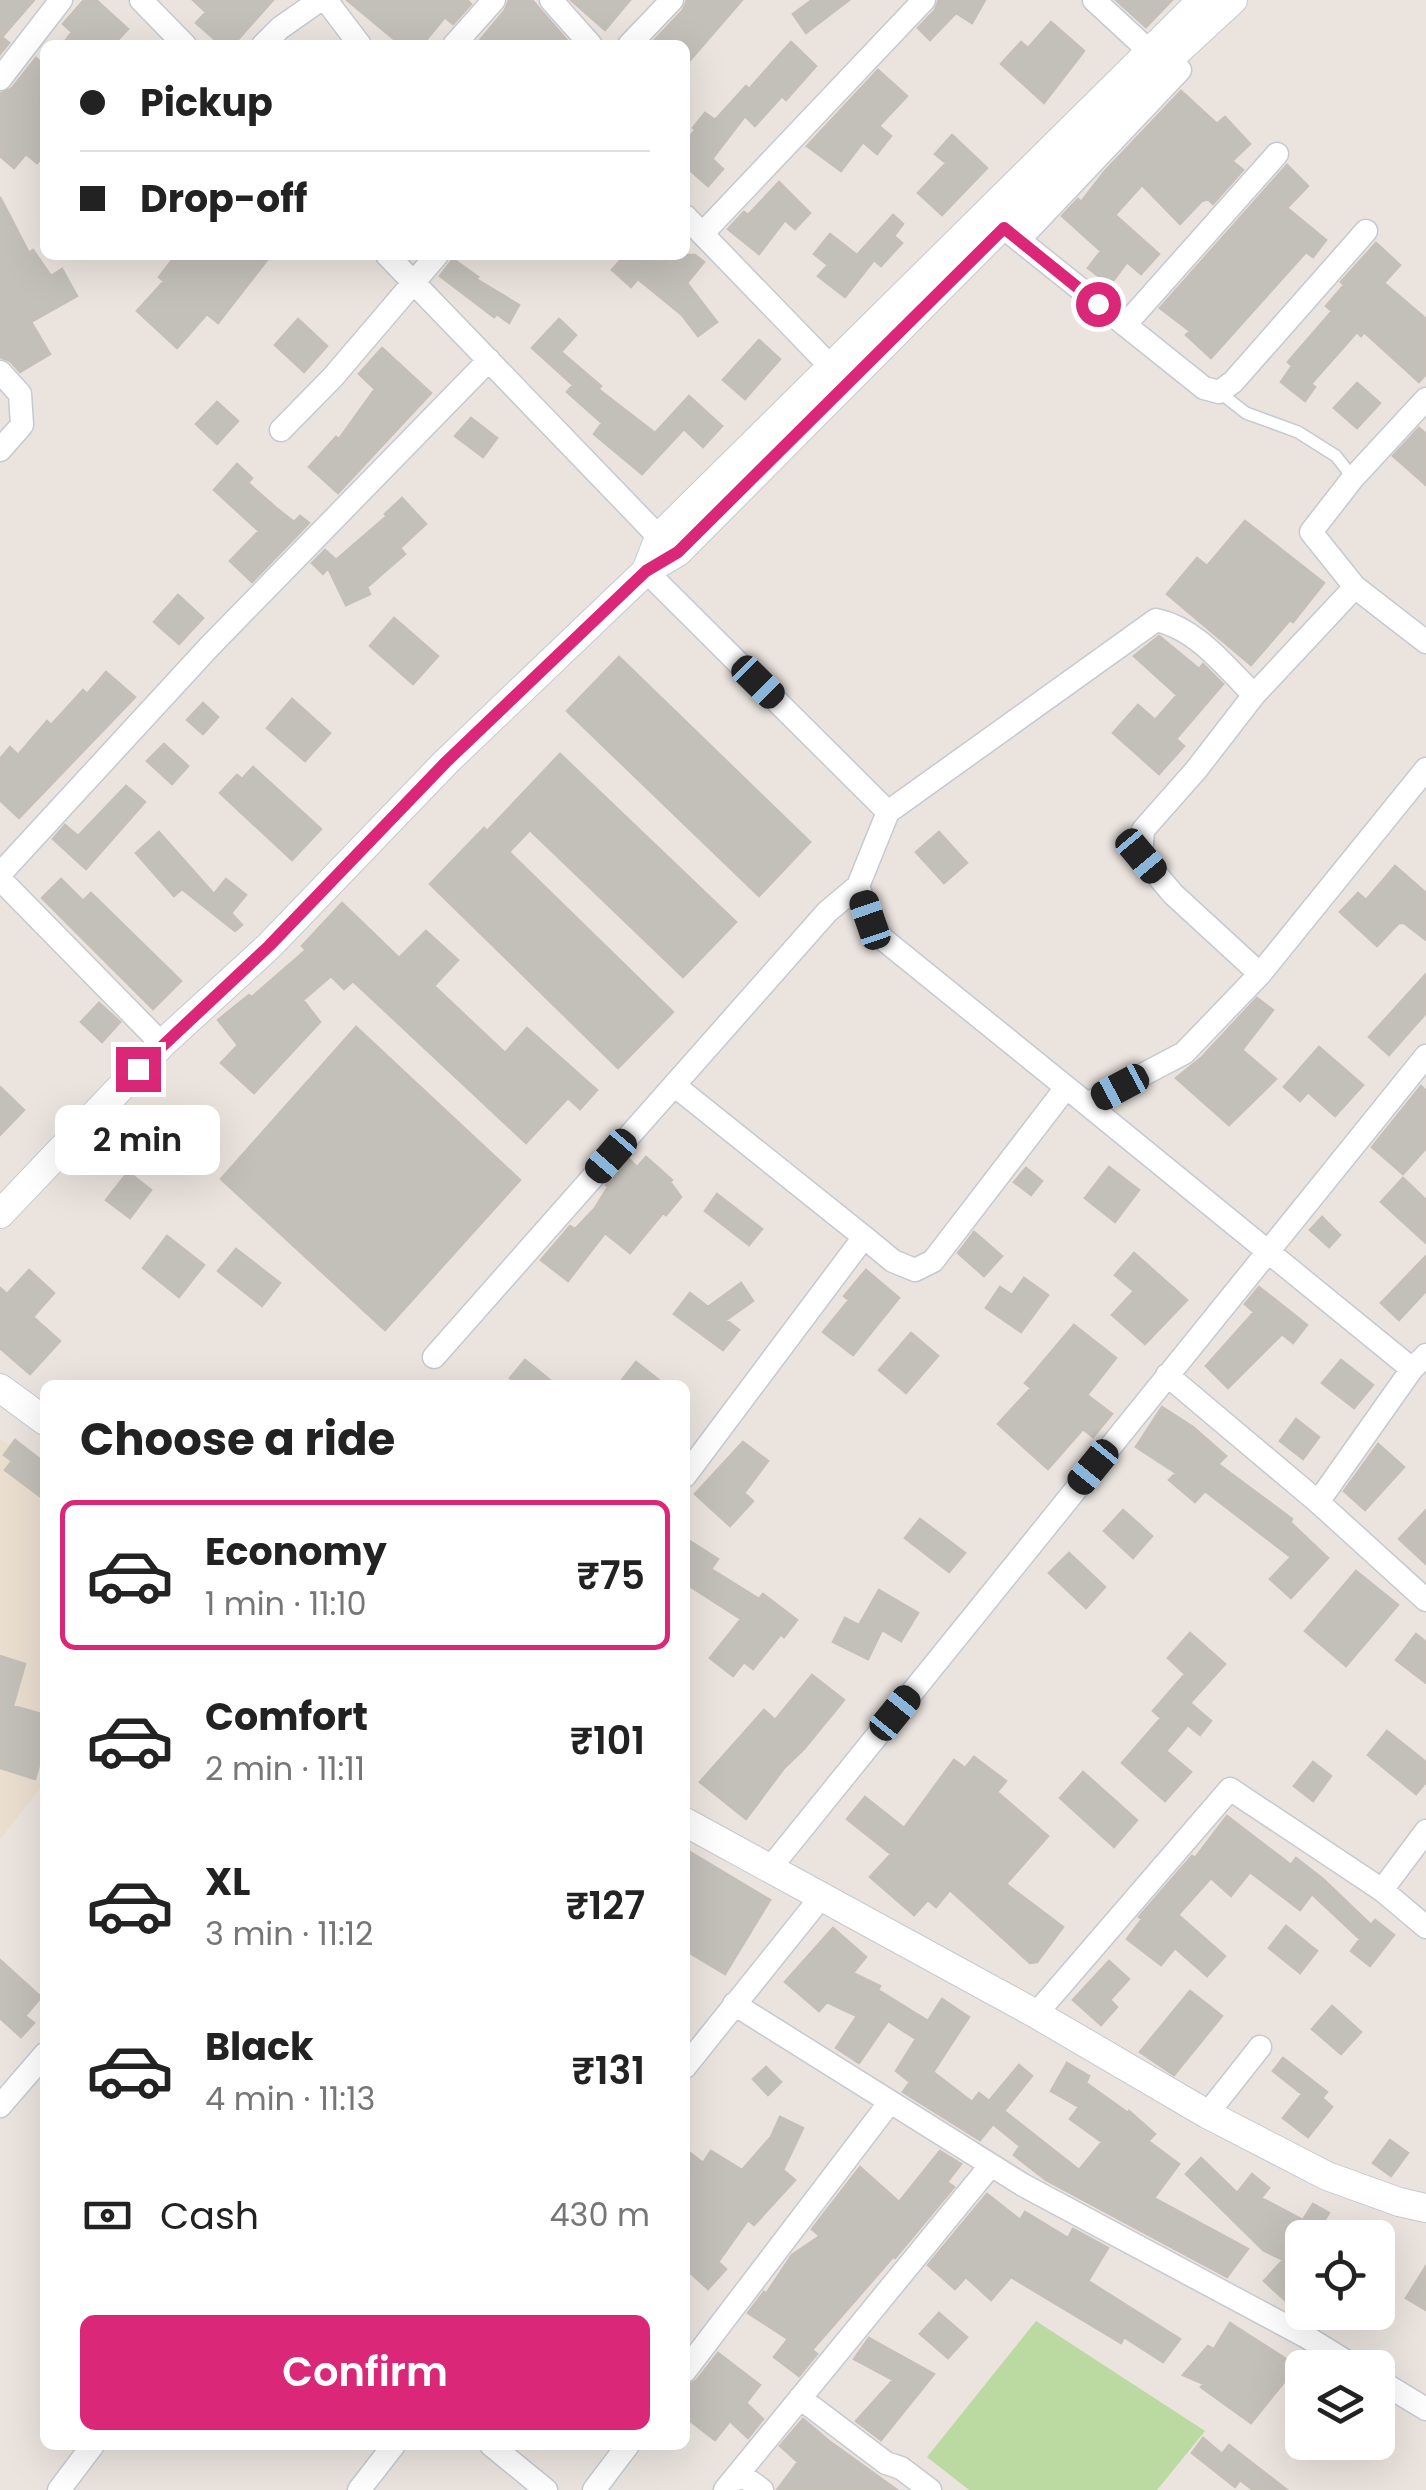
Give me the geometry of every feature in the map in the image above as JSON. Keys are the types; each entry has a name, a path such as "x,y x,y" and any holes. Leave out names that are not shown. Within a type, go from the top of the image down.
{"street":[{"path":"0,79 61,0"},
{"path":"141,0 180,40"},
{"path":"268,40 323,0 356,40"},
{"path":"458,40 494,0"},
{"path":"551,0 587,40"},
{"path":"634,40 672,0"},
{"path":"702,233 924,0"},
{"path":"1094,0 1148,50"},
{"path":"1003,227 1148,50 1202,0"},
{"path":"0,1214 162,1044 269,946 446,762 646,571 678,552 1156,71 1233,0"},
{"path":"646,571 659,538 832,367 1003,227 1180,70"},
{"path":"1125,325 1277,154"},
{"path":"690,221 832,367"},
{"path":"1003,227 1204,388 1219,392 1233,382 1366,231"},
{"path":"392,260 659,538"},
{"path":"281,430 333,377 433,260"},
{"path":"162,1044 0,876 209,647 489,360"},
{"path":"0,372 20,394 22,425 0,450"},
{"path":"1426,399 1353,478 1311,532 1355,588 1426,642"},
{"path":"646,571 888,812"},
{"path":"1260,974 1173,894 1141,856 1143,830 1254,695 1355,588"},
{"path":"434,1358 827,912 858,886 888,812 1156,620 1168,622 1206,647 1254,695"},
{"path":"1088,1104 1184,1052 1260,974 1426,769"},
{"path":"858,886 870,920 883,939 1269,1250 1419,1362 1318,1502"},
{"path":"772,1867 1426,1056"},
{"path":"674,1085 893,1261 916,1270 933,1261 1065,1089"},
{"path":"690,1469 864,1237"},
{"path":"1167,1375 1318,1502 1426,1600"},
{"path":"0,1388 40,1416"},
{"path":"1036,2014 1230,1789 1382,1890 1426,1927"},
{"path":"690,1825 1036,2014 1208,2114 1327,2176 1426,2208"},
{"path":"1382,1890 1426,1831"},
{"path":"690,2061 822,1896"},
{"path":"734,2004 991,2165 1325,2350"},
{"path":"1208,2114 1260,2047"},
{"path":"0,2106 40,2060"},
{"path":"690,2363 890,2102"},
{"path":"762,2490 732,2481 991,2165"},
{"path":"1395,2390 1426,2409"},
{"path":"800,2398 886,2463 901,2468 930,2490"},
{"path":"59,2490 89,2450"},
{"path":"359,2490 390,2450"},
{"path":"496,2450 546,2490"},
{"path":"594,2490 624,2450"}],"lane":[{"path":"1219,392 1246,413 1298,432 1336,456 1353,478"}],"shaded area":[{"path":"0,1439 40,1465 40,1788 0,1839"}],"green space":[{"path":"1036,2321 1205,2431 1157,2490 969,2490 927,2457"}],"building":[{"path":"0,0 34,0 2,37 9,43 0,54"},
{"path":"84,0 96,0 128,29 118,40 66,40 72,32 63,24"},
{"path":"193,0 273,0 237,40 215,40 196,23 206,12"},
{"path":"347,0 467,0 471,4 453,24 445,17 426,40 395,40"},
{"path":"509,0 532,0 567,40 480,40"},
{"path":"571,0 630,0 605,30"},
{"path":"687,0 742,0 690,60 690,40 655,40 683,10"},
{"path":"812,0 849,0 806,33 793,14"},
{"path":"939,0 985,0 972,23 956,13 930,40 918,28"},
{"path":"1116,0 1172,0 1146,27"},
{"path":"1051,22 1084,51 1044,103 1001,64 1021,42 1028,48"},
{"path":"791,42 816,66 786,100 782,96 755,126 745,116 712,159 723,169 708,186 690,170 693,128 705,113 715,120 746,86 749,89"},
{"path":"36,58 40,62 40,160 37,163 26,154 14,168 0,156 0,94 12,88"},
{"path":"878,70 907,96 879,126 891,136 877,154 863,142 841,171 807,146"},
{"path":"1181,91 1217,124 1225,117 1250,144 1232,161 1243,170 1213,204 1208,199 1202,201 1180,224 1142,185 1115,215 1159,254 1141,274 1127,262 1110,285 1088,268 1101,251 1062,216 1078,199 1081,202"},
{"path":"952,135 987,168 942,215 918,193 946,163 935,154"},
{"path":"1287,165 1308,186 1287,208 1326,240 1313,257 1306,252 1211,358 1186,335 1190,331 1160,308"},
{"path":"779,182 810,213 795,229 785,220 759,254 728,229 744,212 748,215"},
{"path":"0,197 29,253 33,250 51,276 62,269 77,296 31,322 50,354 20,372 0,357"},
{"path":"893,215 903,224 894,236 902,243 881,266 874,260 845,297 818,276 828,265 814,254 830,234 857,255"},
{"path":"1376,243 1400,265 1384,283 1426,319 1426,374 1419,382 1364,332 1361,336 1357,332 1311,384 1315,387 1305,401 1281,382 1292,366 1288,362 1332,311 1326,306 1344,285 1341,282"},
{"path":"690,255 695,255 704,262 687,283 717,322 698,336 682,315 638,279 631,287 612,270 621,260 690,260"},
{"path":"172,260 267,260 218,323 207,314 177,348 137,311 164,281 159,277"},
{"path":"454,260 476,279 519,305 509,323 497,314 494,317 440,276"},
{"path":"298,319 327,346 304,372 275,345"},
{"path":"559,319 576,335 561,352 601,386 598,389 655,433 689,396 722,426 703,447 684,429 642,474 594,434 602,423 567,392 573,385 532,348"},
{"path":"759,340 780,359 745,399 723,380"},
{"path":"382,348 431,393 338,493 309,467 336,437 339,439 375,389 359,374"},
{"path":"1357,383 1380,403 1357,428 1334,408"},
{"path":"217,402 238,421 217,444 196,424"},
{"path":"471,418 497,438 483,457 455,436"},
{"path":"1419,428 1426,434 1426,485 1393,456"},
{"path":"237,464 252,478 248,483 275,507 294,522 300,516 309,523 252,582 230,561 259,531 214,490"},
{"path":"402,498 426,524 400,548 405,554 367,587 370,594 346,605 328,568 323,574 312,563 325,550 336,560"},
{"path":"1245,521 1324,583 1251,665 1167,594 1197,558 1207,566"},
{"path":"178,595 203,618 179,644 154,622"},
{"path":"394,618 438,656 413,684 370,646"},
{"path":"1159,636 1199,669 1203,664 1223,684 1176,739 1184,746 1159,774 1113,733 1138,705 1155,720 1177,695 1134,656"},
{"path":"619,657 810,842 759,896 567,711"},
{"path":"106,672 135,697 19,818 0,800 0,759 10,747 18,755 47,721 51,725"},
{"path":"292,699 330,733 305,761 267,728"},
{"path":"203,703 218,717 203,734 187,720"},
{"path":"164,744 188,766 172,784 147,761"},
{"path":"560,754 736,922 683,977 530,830 509,852 673,1012 618,1068 430,884"},
{"path":"253,767 321,829 292,860 220,793 237,775 242,779"},
{"path":"126,786 145,802 86,869 53,839 65,825 78,836"},
{"path":"159,832 214,894 226,879 246,895 231,913 242,925 235,931 182,889 174,896 136,853"},
{"path":"939,832 967,863 944,883 916,852"},
{"path":"1395,866 1426,893 1426,940 1399,923 1377,946 1340,912 1358,893 1366,900"},
{"path":"61,879 83,901 91,893 181,981 153,1009 42,898"},
{"path":"342,903 399,958 426,931 458,960 434,986 505,1053 527,1028 597,1090 580,1109 568,1098 526,1143 353,981 344,989 331,976 303,1000 320,1022 254,1093 221,1063 238,1045 218,1020 249,995 252,997 306,950 302,946"},
{"path":"1426,974 1426,1013 1389,1055 1369,1037"},
{"path":"1257,998 1273,1010 1242,1050 1276,1079 1229,1125 1176,1078 1201,1058"},
{"path":"99,1003 120,1022 102,1042 81,1022"},
{"path":"356,1027 520,1180 385,1330 221,1179"},
{"path":"1319,1047 1363,1085 1335,1116 1308,1092 1300,1101 1284,1087"},
{"path":"1421,1086 1426,1091 1426,1148 1403,1174 1372,1147"},
{"path":"0,1087 24,1110 0,1135"},
{"path":"175,1125 195,1141 178,1162 158,1146"},
{"path":"646,1157 672,1180 681,1197 630,1253 605,1233 568,1281 541,1260 570,1226 575,1229 595,1208 606,1185 629,1159 637,1167"},
{"path":"1109,1167 1139,1190 1115,1222 1085,1198"},
{"path":"1026,1168 1042,1181 1031,1195 1014,1182"},
{"path":"128,1172 151,1190 130,1218 106,1200"},
{"path":"1403,1178 1426,1200 1426,1243 1381,1202"},
{"path":"717,1194 762,1229 749,1245 705,1211"},
{"path":"1322,1217 1340,1235 1329,1247 1310,1230"},
{"path":"974,1232 1002,1256 984,1276 958,1253"},
{"path":"167,1236 204,1265 179,1297 143,1268"},
{"path":"236,1249 280,1283 262,1306 218,1271"},
{"path":"1134,1253 1187,1300 1145,1344 1112,1315 1134,1291 1115,1275"},
{"path":"1426,1256 1426,1291 1399,1320 1381,1303"},
{"path":"29,1270 54,1293 33,1317 60,1341 30,1374 0,1348 0,1288 7,1294"},
{"path":"866,1270 899,1298 853,1355 823,1332 849,1300 844,1296"},
{"path":"1024,1278 1048,1295 1021,1332 986,1308 1000,1287 1012,1295"},
{"path":"741,1283 753,1301 726,1320 739,1330 723,1350 674,1314 690,1293 708,1307"},
{"path":"1259,1287 1307,1325 1293,1343 1282,1334 1228,1388 1206,1366 1254,1312 1245,1304"},
{"path":"1074,1325 1116,1358 1087,1395 1112,1414 1093,1437 1083,1429 1048,1469 998,1424 1031,1388 1025,1383"},
{"path":"911,1333 938,1356 906,1393 879,1370"},
{"path":"525,1360 550,1380 513,1380 510,1378"},
{"path":"1341,1360 1373,1385 1354,1408 1322,1383"},
{"path":"636,1362 659,1380 622,1380"},
{"path":"1162,1407 1226,1456 1218,1464 1292,1519 1290,1522 1328,1558 1291,1598 1270,1579 1291,1557 1205,1491 1195,1502 1169,1480 1176,1473 1136,1447"},
{"path":"1296,1419 1319,1437 1303,1459 1280,1441"},
{"path":"15,1440 40,1459 40,1496 5,1470 12,1461 4,1455"},
{"path":"743,1442 768,1461 744,1493 753,1501 730,1526 695,1494"},
{"path":"1378,1444 1404,1467 1365,1510 1344,1491"},
{"path":"1123,1510 1152,1536 1133,1558 1104,1531"},
{"path":"1426,1510 1426,1564 1399,1539"},
{"path":"920,1519 965,1553 949,1572 905,1538"},
{"path":"690,1541 718,1559 711,1569 759,1599 763,1594 797,1620 753,1669 744,1662 733,1676 710,1658 741,1619 690,1586"},
{"path":"1069,1553 1105,1587 1086,1608 1049,1573"},
{"path":"1356,1571 1398,1605 1346,1666 1305,1631"},
{"path":"879,1590 918,1613 901,1641 882,1630 868,1659 833,1642 845,1618 859,1625"},
{"path":"1190,1633 1225,1664 1190,1703 1211,1721 1200,1735 1188,1725 1166,1751 1191,1772 1165,1801 1122,1763 1161,1718 1153,1711 1185,1674 1168,1658"},
{"path":"1416,1634 1426,1642 1426,1683 1396,1660"},
{"path":"0,1656 25,1664 13,1706 40,1714 40,1762 35,1779 0,1768"},
{"path":"812,1675 844,1700 784,1768 746,1819 700,1782 764,1710 775,1720"},
{"path":"1387,1731 1426,1762 1426,1782 1416,1794 1368,1755"},
{"path":"974,1757 1006,1781 997,1792 1048,1836 1006,1884 1063,1927 1037,1962 1030,1963 950,1890 936,1907 928,1900 914,1915 870,1877 891,1854 847,1819 865,1797 904,1828 954,1760 965,1768"},
{"path":"1313,1762 1331,1776 1313,1801 1294,1786"},
{"path":"1083,1772 1137,1820 1114,1847 1060,1798"},
{"path":"1227,1816 1291,1865 1296,1858 1371,1925 1375,1920 1394,1935 1370,1966 1351,1951 1360,1939 1312,1894 1300,1910 1250,1872 1231,1896 1211,1878 1178,1915 1225,1956 1207,1976 1175,1948 1161,1965 1127,1939 1142,1919 1139,1917 1192,1856 1195,1858"},
{"path":"690,1852 770,1900 725,1974 690,1953"},
{"path":"1286,1926 1317,1951 1300,1973 1269,1948"},
{"path":"833,1928 866,1957 853,1973 880,1986 878,1990 928,2021 942,1999 969,2017 933,2072 972,2102 979,2093 989,2101 1019,2065 1032,2076 1004,2111 1079,2170 1102,2142 1070,2119 1079,2107 1051,2091 1067,2063 1089,2076 1086,2083 1129,2111 1155,2134 1148,2141 1179,2164 1154,2198 1248,2249 1227,2277 1046,2180 1014,2155 1020,2146 993,2124 980,2140 903,2092 910,2082 896,2071 916,2039 888,2021 859,2063 836,2048 857,2016 827,2002 819,2011 785,1982"},
{"path":"0,1960 40,1998 25,2016 34,2023 21,2037 0,2018"},
{"path":"1109,1961 1129,1979 1110,2000 1117,2007 1101,2025 1073,2000"},
{"path":"1190,1991 1222,2016 1174,2075 1140,2052"},
{"path":"1332,2006 1361,2032 1341,2054 1312,2029"},
{"path":"1283,2058 1327,2092 1322,2098 1332,2107 1308,2137 1283,2118 1302,2094 1273,2071"},
{"path":"766,2067 781,2082 768,2095 753,2079"},
{"path":"780,2117 803,2128 783,2170 795,2180 754,2225 748,2220 718,2262 726,2269 708,2289 690,2273 690,2153 703,2163 711,2151 742,2170 771,2137"},
{"path":"1390,2140 1408,2153 1391,2176 1373,2163"},
{"path":"940,2151 961,2164 947,2182 954,2187 812,2350 817,2354 799,2376 774,2357 788,2339 748,2313 792,2255 820,2236 812,2229 860,2167 899,2202"},
{"path":"1201,2158 1237,2193 1252,2174 1269,2188 1261,2198 1303,2220 1285,2220 1285,2300 1264,2281 1283,2260 1263,2250 1186,2174"},
{"path":"987,2194 1020,2220 1025,2212 1068,2238 1073,2229 1108,2248 1088,2281 1180,2339 1163,2362 1124,2337 1121,2343 1011,2277 991,2300 966,2277 955,2289 928,2265"},
{"path":"1313,2204 1329,2213 1325,2220 1303,2220"},
{"path":"1426,2266 1426,2310 1406,2298"},
{"path":"939,2313 967,2337 948,2358 920,2334"},
{"path":"1230,2323 1285,2358 1285,2381 1251,2423 1201,2387 1204,2384 1183,2375 1208,2346 1214,2349"},
{"path":"869,2338 934,2374 881,2440 856,2421 893,2380 854,2359"},
{"path":"718,2353 760,2385 746,2403 763,2419 748,2438 730,2421 715,2440 690,2421 690,2384"},
{"path":"803,2419 897,2490 777,2490 798,2462 780,2446"},
{"path":"1203,2438 1222,2454 1229,2445 1287,2490 1253,2490 1240,2480 1235,2487 1192,2453"}],"route":[{"path":"138,1069 269,946 446,762 646,571 678,552 1004,228 1098,304"}]}
